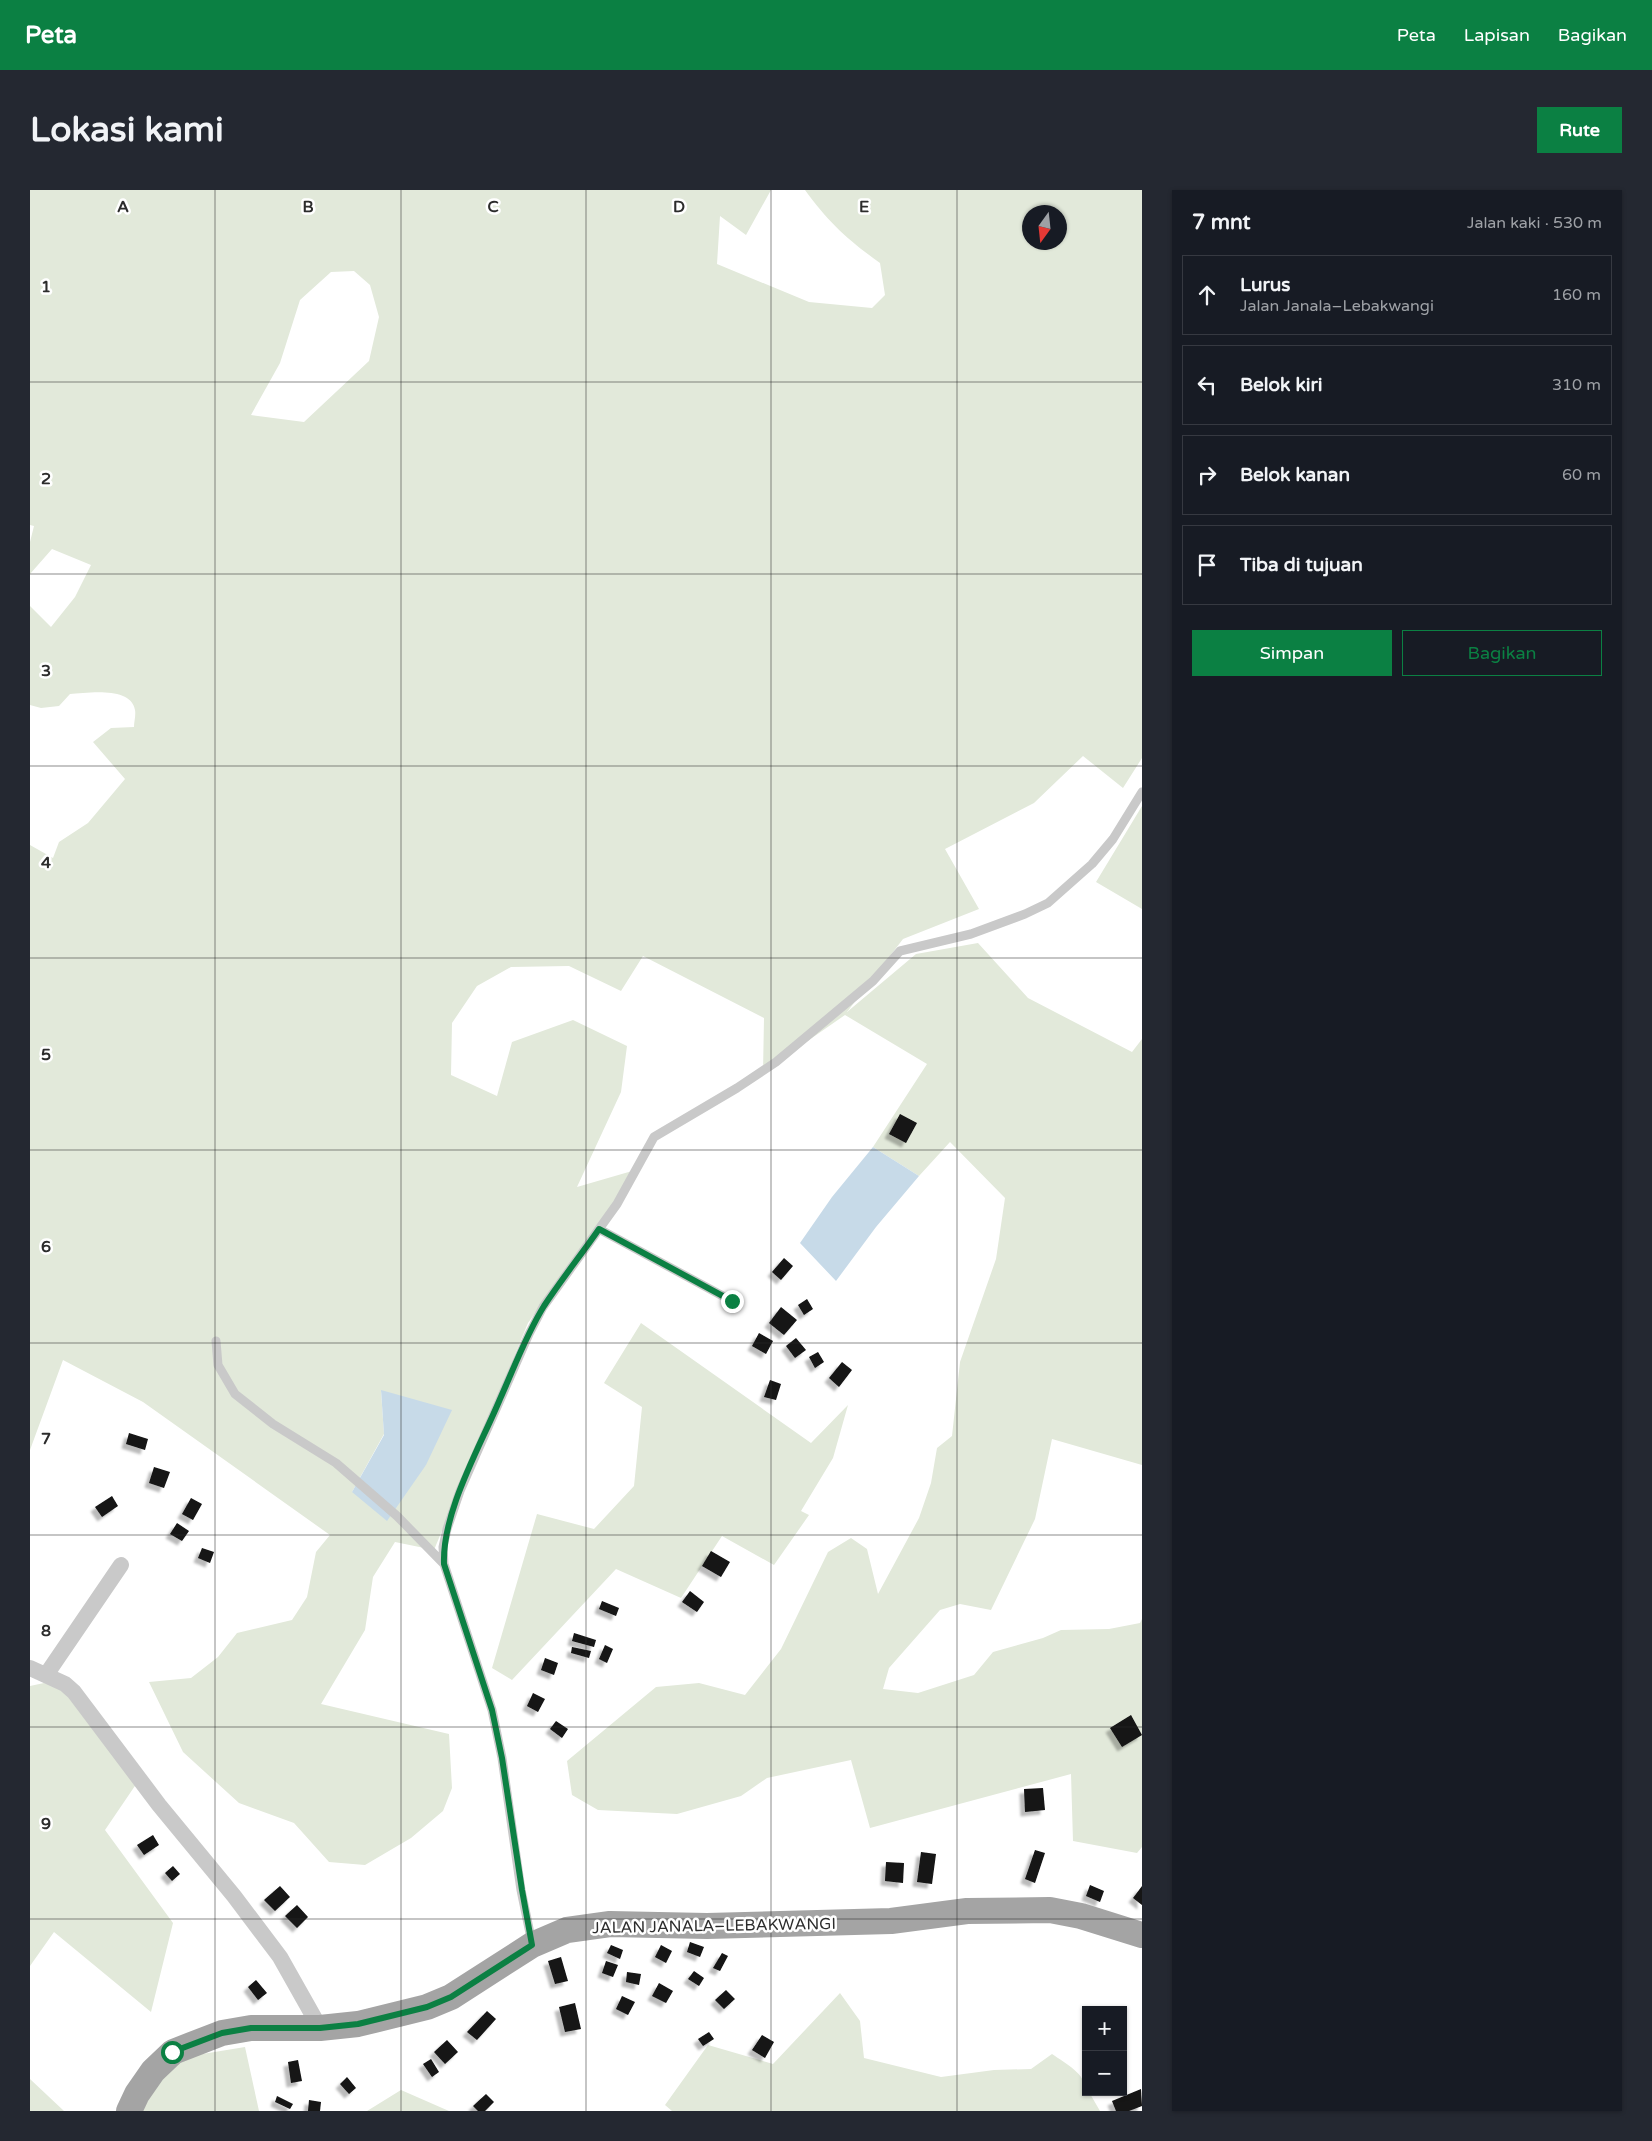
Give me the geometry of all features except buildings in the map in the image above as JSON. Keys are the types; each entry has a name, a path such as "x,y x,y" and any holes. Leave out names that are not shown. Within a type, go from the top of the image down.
{"main road":[{"name":"JALAN JANALA–LEBAKWANGI","path":"129,2111 137,2094 153,2071 172,2052 222,2033 251,2028 320,2028 358,2024 427,2007 451,1997 532,1945 567,1930 610,1924 707,1926 890,1921 967,1911 1050,1910 1081,1916 1142,1935"}],"street":[{"path":"46,1675 121,1565"},
{"path":"30,1668 65,1684 74,1692 159,1805 234,1896 280,1957 320,2028"}],"lane":[{"path":"532,1945 502,1758 492,1710 444,1564 443,1547 460,1492 529,1334 544,1307 617,1204 654,1137 737,1088 776,1062 873,980 900,952 971,934 1025,914 1048,902 1092,864 1113,839 1142,792"},
{"path":"599,1229 732,1301"},
{"path":"216,1341 218,1365 235,1394 273,1424 336,1464 397,1516 444,1564"}],"green space":[{"path":"30,190 771,190 746,235 720,216 717,264 809,302 872,308 885,295 880,263 839,230 805,190 1142,190 1142,758 1123,788 1083,756 1034,803 945,849 979,909 903,939 847,1012 916,954 978,943 1028,998 1132,1052 1142,1039 1142,1465 1052,1439 1035,1519 991,1610 960,1604 940,1610 889,1668 883,1689 918,1693 974,1675 993,1652 1043,1638 1061,1630 1109,1629 1140,1623 1142,1619 1142,1847 1137,1853 1073,1841 1071,1774 870,1828 851,1760 767,1778 741,1796 677,1814 598,1810 572,1795 567,1761 656,1687 699,1683 745,1695 781,1649 828,1552 851,1538 867,1549 878,1594 919,1518 931,1483 937,1448 952,1436 960,1362 996,1259 1005,1198 950,1142 919,1176 873,1147 927,1064 845,1015 763,1072 764,1018 643,956 621,991 569,966 511,967 477,986 452,1023 451,1075 497,1096 512,1042 573,1020 627,1046 621,1092 577,1187 639,1169 528,1323 434,1550 395,1542 373,1577 365,1630 321,1704 449,1734 452,1788 443,1811 411,1838 365,1865 329,1862 294,1823 239,1803 183,1752 149,1682 191,1678 218,1657 237,1633 292,1620 307,1597 316,1552 330,1535 143,1402 63,1360 30,1450 30,845 53,858 59,842 88,823 125,779 93,742 111,728 134,727 135,714 132,702 126,697 97,692 70,694 59,706 41,708 30,705 30,606 51,627 75,597 91,565 52,549 30,574 30,542 34,526 30,525","holes":["354,271 370,285 379,317 369,361 304,422 251,415 280,363 300,300 331,272","381,1391 426,1465 352,1492 384,1434"]},
{"path":"1142,806 1142,909 1096,882"},
{"path":"641,1323 811,1443 848,1405 833,1458 801,1511 809,1515 774,1565 722,1536 681,1598 616,1569 512,1680 492,1668 537,1514 594,1529 634,1486 642,1407 604,1383"},
{"path":"44,1683 67,1690 141,1777 105,1830 173,1923 151,2012 54,1932 30,1966 30,1686"},
{"path":"840,1993 860,2021 864,2058 941,2077 994,2070 1031,2069 1052,2054 1079,2074 1082,2078 1082,2096 1091,2096 1100,2111 672,2111 665,2105 708,2045 773,2064"},
{"path":"245,2047 259,2111 142,2111 172,2059"},
{"path":"30,2079 64,2111 30,2111"},
{"path":"401,2090 449,2111 367,2111"}],"water":[{"path":"873,1147 919,1176 876,1227 836,1281 800,1243 832,1197"},
{"path":"381,1390 452,1410 426,1465 387,1521 352,1492 384,1435"}],"route":[{"path":"172,2052 222,2033 251,2028 320,2028 358,2024 427,2007 451,1997 532,1945 502,1758 492,1710 444,1564 443,1547 447,1529 460,1492 529,1334 544,1307 599,1229 732,1301"}]}
